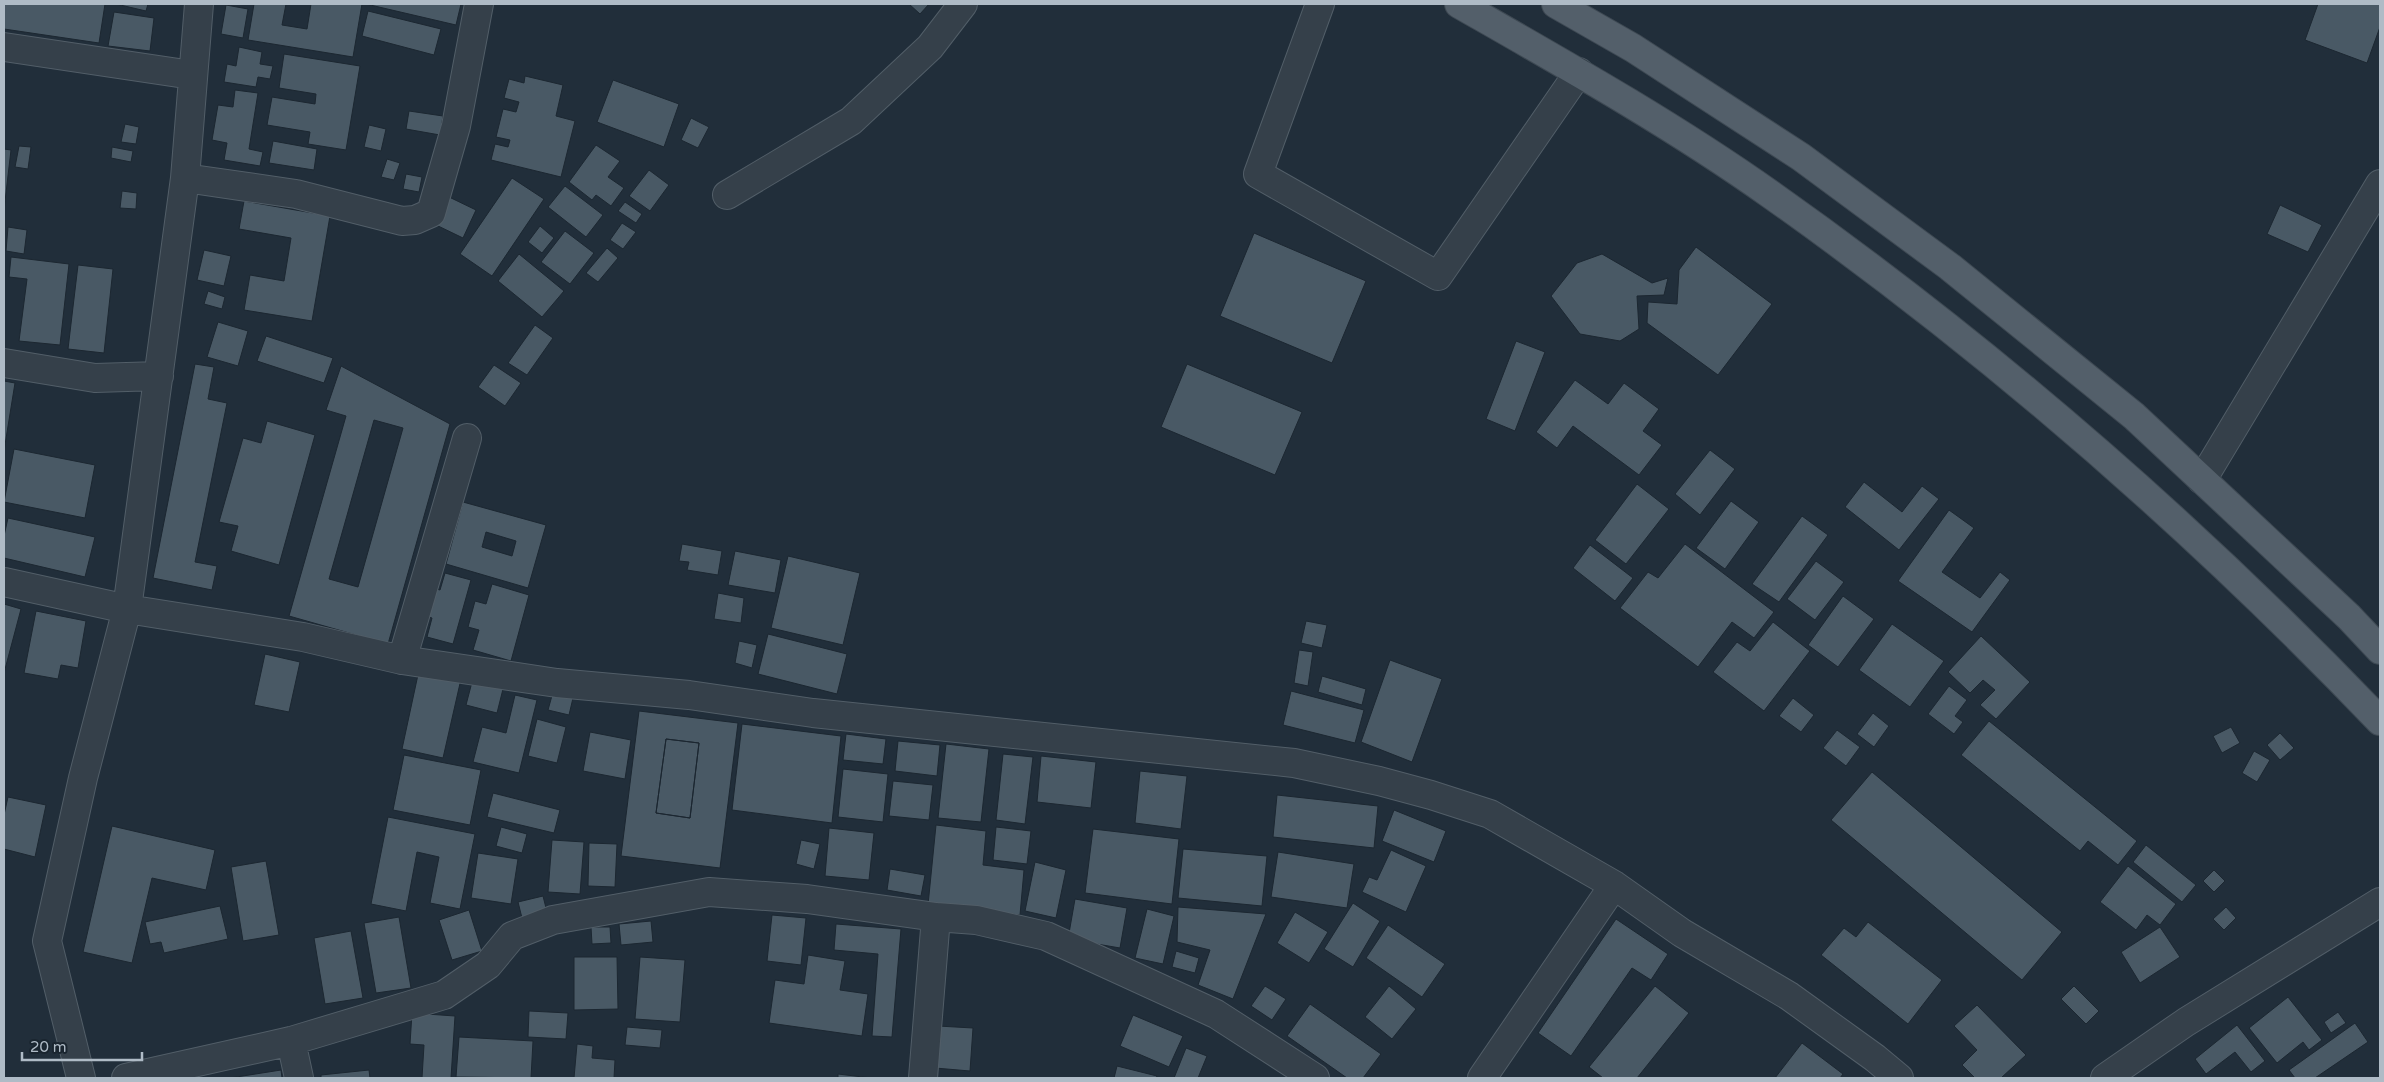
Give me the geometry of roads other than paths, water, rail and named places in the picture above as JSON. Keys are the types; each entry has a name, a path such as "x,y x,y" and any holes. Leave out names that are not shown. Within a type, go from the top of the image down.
{"main road":[{"path":"1459,4 1579,72 1770,194 1954,334 2097,450 2310,649 2380,722"},
{"path":"1556,4 1633,48 1809,162 1950,267 2134,416 2350,616 2380,650"}],"street":[{"path":"81,1078 47,941 83,778 127,609 160,376 185,178 199,4"},
{"path":"185,178 296,194 402,221 415,220 431,213 456,126 479,4"},
{"path":"727,195 851,121 930,47 963,4"},
{"path":"1320,4 1258,174 1438,276 1579,72"},
{"path":"4,47 192,75"},
{"path":"2202,480 2380,184"},
{"path":"4,363 95,378 160,376"},
{"path":"402,660 467,438"},
{"path":"4,582 127,609 303,637 402,660 557,683 689,695 813,713 1294,763 1379,781 1490,814 1614,885 1682,933 1790,996 1875,1058 1899,1078"},
{"path":"1482,1078 1614,885"},
{"path":"126,1078 291,1041 444,996 488,965 512,936 553,920 709,892 807,899 936,917 976,920 1046,936 1216,1014 1315,1078"},
{"path":"2105,1078 2186,1022 2380,902"},
{"path":"923,1078 936,917"},
{"path":"291,1041 299,1078"}]}
